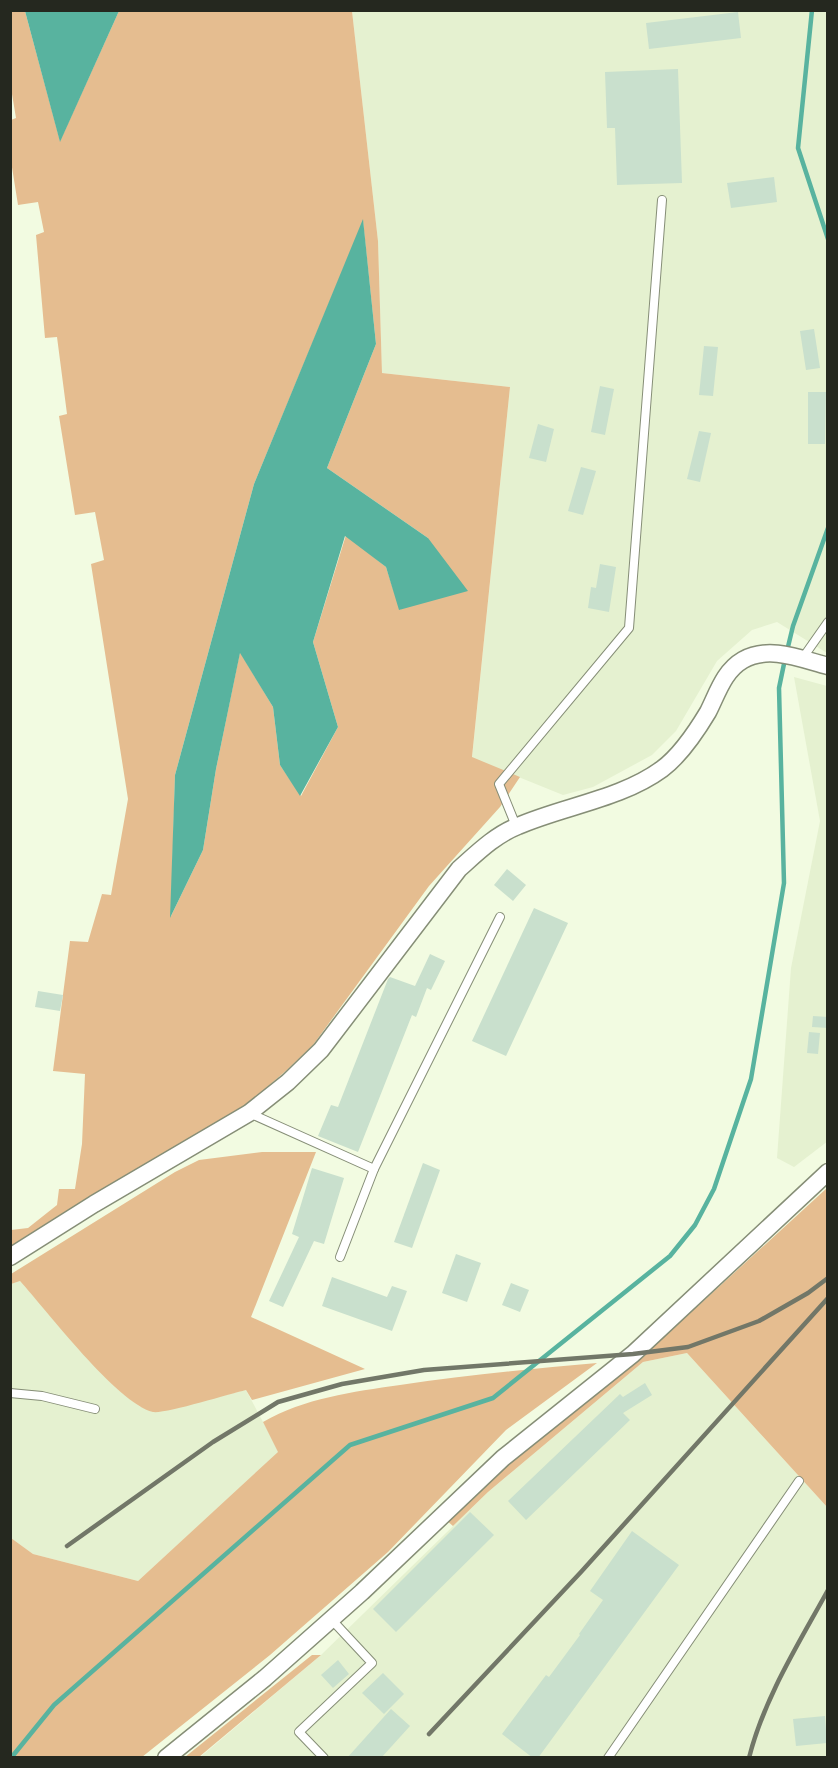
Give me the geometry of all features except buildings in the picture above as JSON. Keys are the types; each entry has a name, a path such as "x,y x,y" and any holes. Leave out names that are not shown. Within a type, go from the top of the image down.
{"street":[{"path":"10,1257 94,1204 249,1113 288,1082 321,1050 459,869 484,845 516,826 643,781 664,767 684,747 706,714 728,672 744,660 765,652 828,666"},
{"path":"166,1758 265,1678 503,1458 633,1354 828,1172"}],"lane":[{"path":"516,826 499,784 629,628 662,200"},
{"path":"802,659 828,622"},
{"path":"340,1257 374,1169 500,917"},
{"path":"249,1113 374,1169"},
{"path":"10,1393 42,1396 95,1409"},
{"path":"608,1758 799,1481"},
{"path":"324,1758 299,1732 372,1663 331,1619"}],"shaded area":[{"path":"11,11 25,11 60,141 119,11 352,11 378,241 382,373 510,387 472,757 520,777 500,807 429,886 313,1045 288,1069 236,1114 11,1251 11,1230 28,1228 57,1205 59,1189 75,1189 82,1144 85,1074 53,1071 70,941 88,942 102,894 111,895 128,799 91,564 104,560 95,512 75,515 59,416 67,414 57,337 45,338 36,235 44,232 38,202 18,205 11,161 11,120 16,118 11,88","holes":["363,221 376,344 327,468 428,538 400,610 386,567 346,535 313,642 338,727 301,796 280,765 273,707 240,652 216,769 203,850 171,916 175,775 254,484"]},
{"path":"352,11 827,11 827,653 777,622 752,630 717,661 676,731 652,755 593,787 563,795 472,758 510,387 382,373 378,241"},
{"path":"794,677 827,686 828,1141 794,1167 777,1158 791,968 820,821"},
{"path":"262,1152 316,1152 251,1317 365,1369 252,1400 246,1390 183,1407 153,1412 138,1405 102,1375 20,1281 11,1284 11,1274 175,1172 199,1160"},
{"path":"827,1188 827,1507 687,1353 643,1362 488,1492 453,1526 446,1520 533,1433 633,1359 699,1305"},
{"path":"20,1281 116,1388 139,1406 155,1412 246,1390 279,1452 138,1581 33,1554 11,1538 10,1284"},
{"path":"687,1353 827,1507 827,1757 199,1758 321,1655 488,1492 643,1362"},
{"path":"597,1363 506,1430 388,1552 270,1655 142,1757 11,1757 11,1538 33,1554 138,1581 278,1452 263,1422 279,1414 329,1397 364,1390 473,1375"},
{"path":"312,1655 321,1655 199,1757 185,1757"}],"water":[{"path":"25,11 119,11 60,142"},
{"path":"363,219 376,344 327,468 428,538 468,591 399,610 386,567 345,536 313,642 338,727 300,796 280,765 273,707 240,653 216,769 203,850 170,918 175,775 254,484"}],"waterway":[{"path":"812,10 798,148 828,239"},
{"path":"787,651 793,626 828,528"},
{"path":"11,1758 54,1705 350,1445 493,1398 670,1256 695,1225 714,1189 751,1079 784,883 779,688 785,659"}],"railway":[{"path":"67,1546 213,1442 278,1402 342,1384 424,1370 633,1354 688,1347 759,1321 808,1293 828,1278"},
{"path":"429,1734 581,1572 828,1298"},
{"path":"749,1758 773,1692 828,1590"}]}
